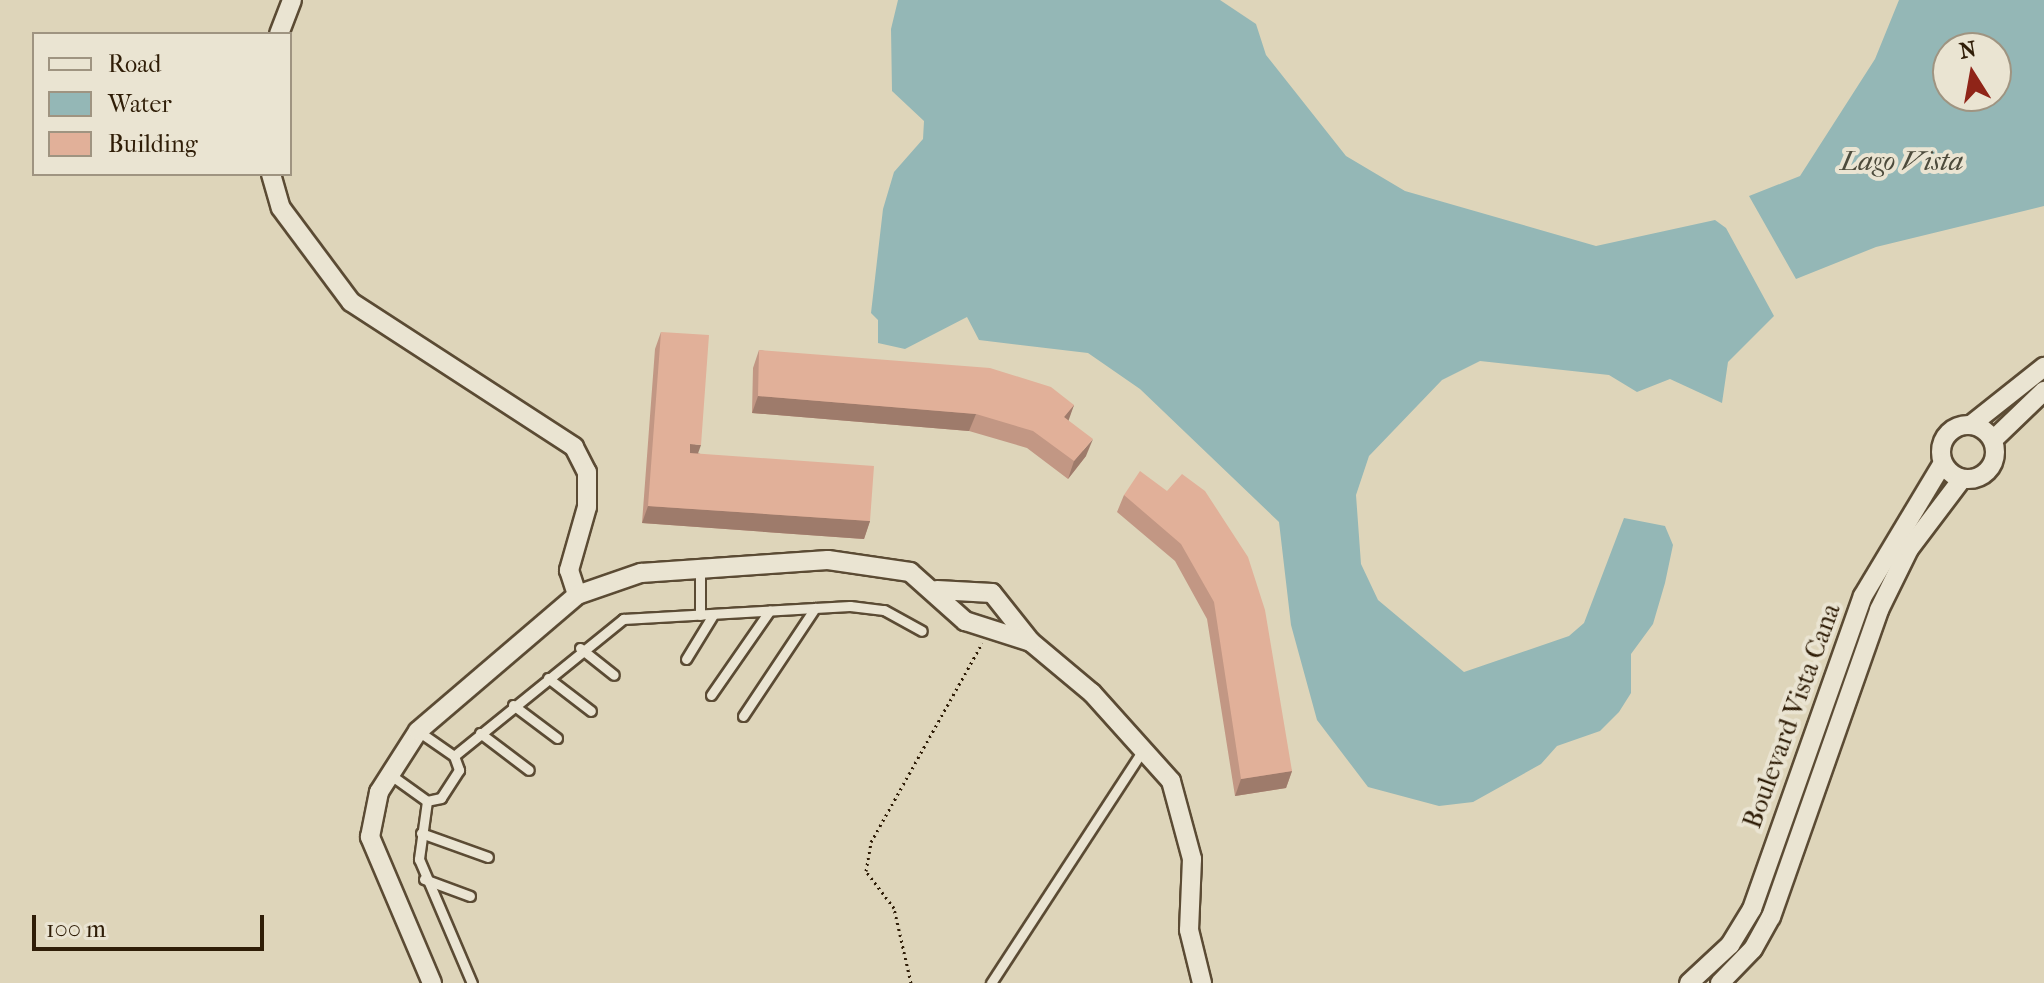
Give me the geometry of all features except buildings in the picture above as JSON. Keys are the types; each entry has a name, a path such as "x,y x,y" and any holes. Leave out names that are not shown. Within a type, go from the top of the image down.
{"street":[{"path":"280,32 292,0"},
{"path":"272,176 303,242 351,302 574,447 587,472 587,507 569,570 577,595"},
{"path":"2044,367 1972,424 1943,440 1943,463 1962,479 1992,465 1993,440 2044,391"},
{"path":"1972,424 1993,440"},
{"name":"Boulevard Vista Cana","path":"1689,983 1730,945 1752,909 1863,596 1943,463"},
{"name":"Boulevard Vista Cana","path":"1720,983 1753,949 1771,917 1879,610 1909,549 1962,479"},
{"path":"432,983 370,837 388,773 418,731 577,595 641,573 700,573 828,560 910,572 937,590 987,634 1031,642"},
{"path":"937,590 992,593 1031,642 1145,747 1171,781 1192,859 1189,930 1202,983"}],"lane":[{"path":"700,573 700,615"},
{"path":"454,756 580,648 623,619 815,608 884,610 922,631"},
{"path":"743,716 815,608"},
{"path":"711,695 770,610"},
{"path":"686,659 713,615"},
{"path":"580,648 614,675"},
{"path":"548,678 591,711"},
{"path":"513,705 557,738"},
{"path":"418,731 454,756 459,770 452,784 427,801 421,833 424,879 472,983"},
{"path":"480,733 529,770"},
{"path":"991,983 1145,747"},
{"path":"388,773 427,801"},
{"path":"421,833 488,857"},
{"path":"424,879 470,896"}],"path":[{"path":"911,983 894,908 866,871 871,842 987,634"}],"water":[{"path":"898,0 1220,0 1256,24 1266,55 1346,156 1405,191 1596,246 1715,220 1726,228 1774,316 1728,362 1722,403 1670,379 1637,392 1609,375 1480,361 1442,380 1369,456 1356,495 1361,564 1378,600 1464,672 1569,636 1584,623 1624,518 1665,526 1673,545 1653,624 1631,654 1631,693 1619,712 1600,731 1557,746 1541,764 1473,802 1439,806 1368,787 1317,720 1291,625 1279,522 1140,389 1088,353 979,340 967,317 905,349 878,343 878,320 871,313 883,209 894,172 923,139 924,121 892,91 891,29"},
{"name":"Lago Vista","path":"1899,0 2044,0 2044,206 1876,247 1796,279 1749,196 1800,176 1875,59"}]}
